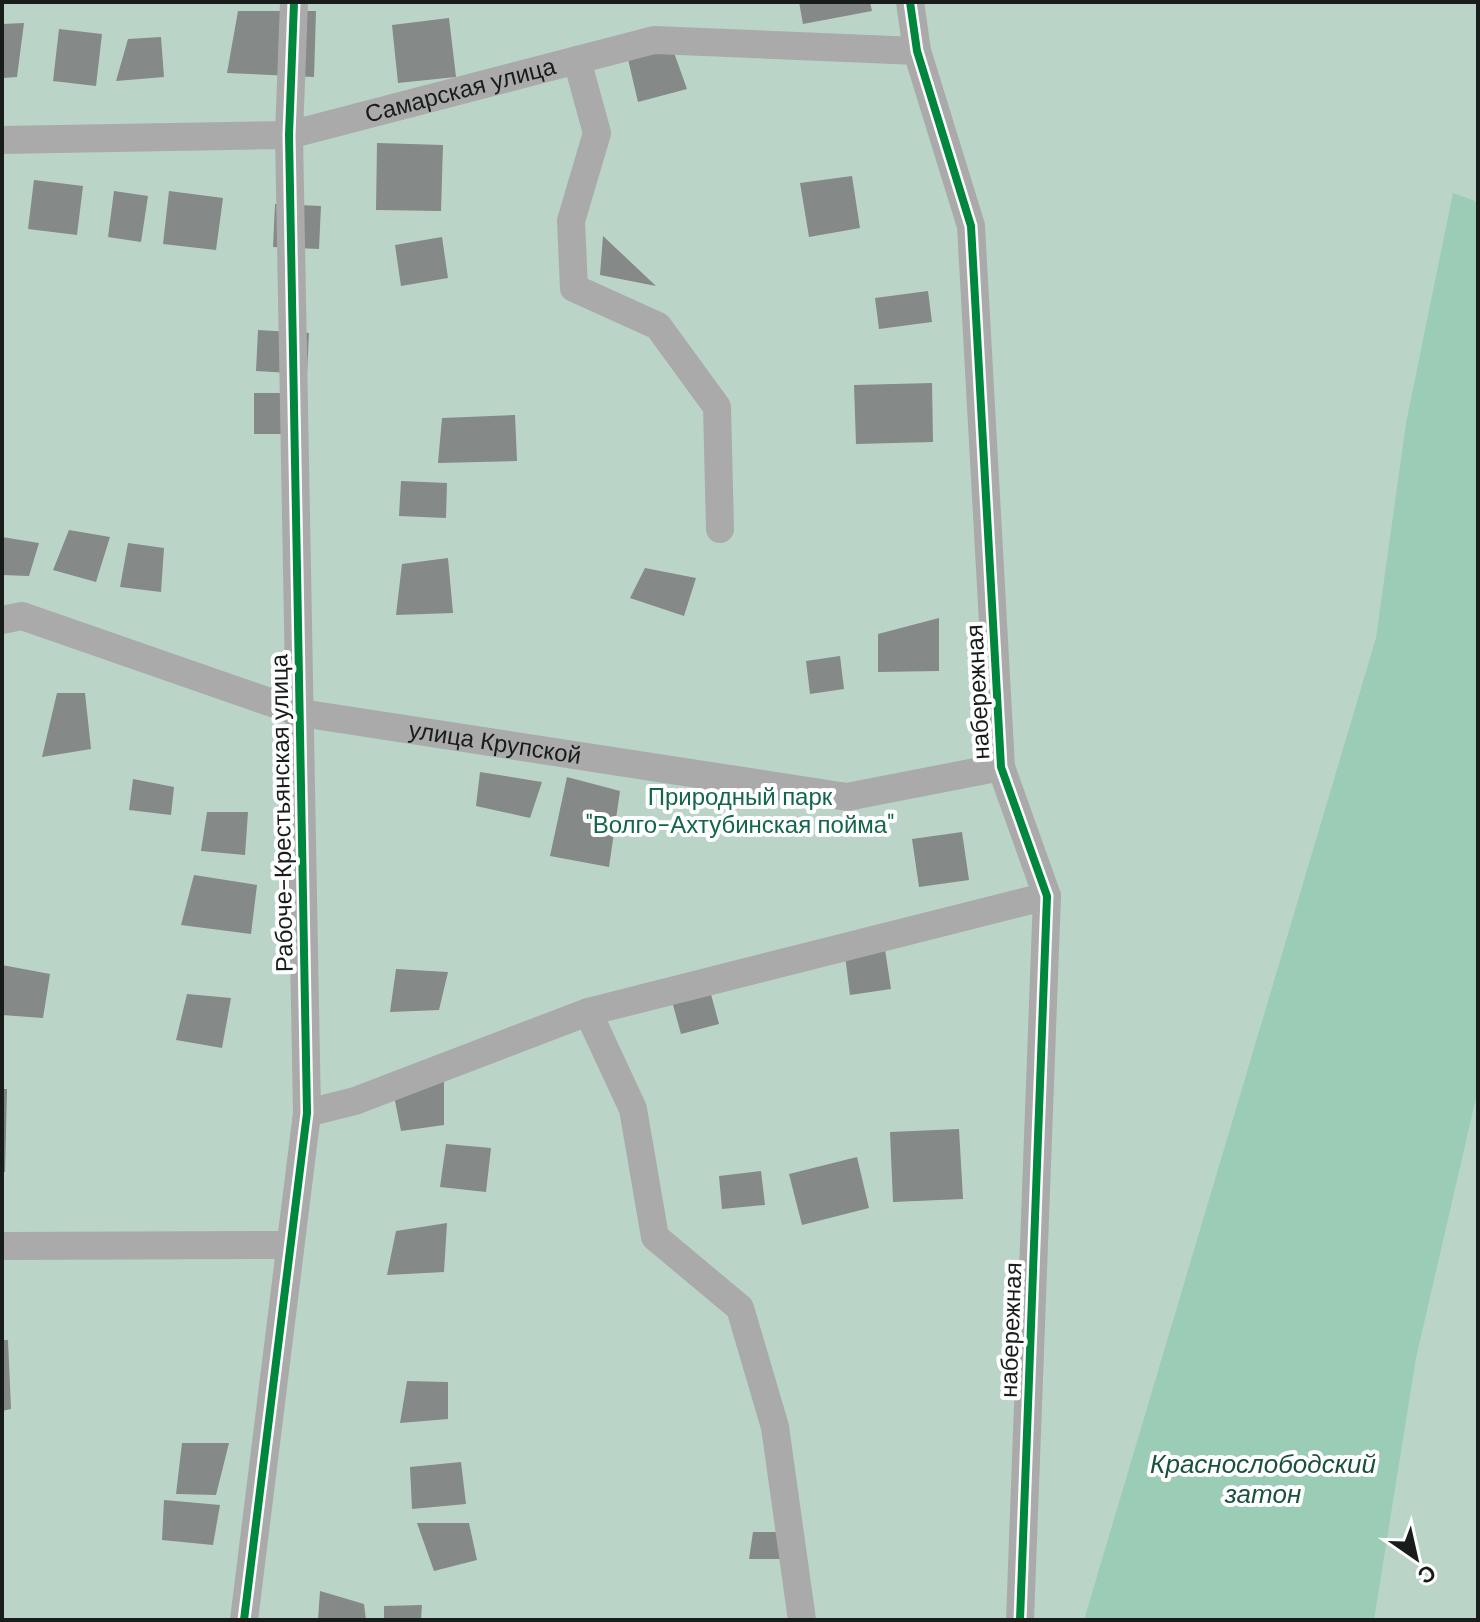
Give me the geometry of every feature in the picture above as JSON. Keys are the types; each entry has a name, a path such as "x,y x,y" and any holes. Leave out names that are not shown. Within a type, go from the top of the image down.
{"street":[{"name":"Рабоче-Крестьянская улица","path":"244,1620 307,1113 289,135 294,2"},
{"name":"набережная","path":"910,2 917,51 971,226 1001,767 1047,896 1020,1620"},
{"name":"Самарская улица","path":"2,140 289,135 654,40 917,51"},
{"path":"577,60 597,133 571,221 574,288 658,326 717,407 720,529"},
{"name":"улица Крупской","path":"2,620 22,616 301,713 847,797 1001,767"},
{"path":"307,1113 355,1101 588,1012 1047,896"},
{"path":"588,1012 633,1109 655,1237 740,1308 775,1427 802,1620"},
{"path":"2,1246 289,1245"}],"green space":[{"name":"Природный парк \"Волго-Ахтубинская пойма\"","path":"2,2 1478,2 1478,1620 2,1620"}],"water":[{"name":"Краснослободский затон","path":"1453,193 1478,202 1478,1089 1416,1358 1374,1620 1084,1620 1376,638 1406,423"}],"building":[{"path":"799,2 870,2 872,11 803,24"},
{"path":"238,11 316,11 314,77 227,73"},
{"path":"449,18 456,77 398,83 392,25"},
{"path":"24,23 17,77 2,78 2,24"},
{"path":"59,29 102,34 96,86 53,81"},
{"path":"161,37 164,77 116,81 128,39"},
{"path":"672,47 687,89 638,102 627,55"},
{"path":"377,143 443,145 441,211 376,210"},
{"path":"852,176 860,228 809,237 800,183"},
{"path":"34,180 83,186 77,235 28,229"},
{"path":"114,191 148,196 141,242 108,237"},
{"path":"169,191 223,198 216,250 163,244"},
{"path":"275,204 321,206 319,249 273,247"},
{"path":"603,236 656,286 600,275"},
{"path":"442,237 448,278 401,286 395,245"},
{"path":"928,291 932,322 879,329 875,298"},
{"path":"258,330 309,333 307,374 256,371"},
{"path":"932,383 933,442 856,444 854,385"},
{"path":"254,393 303,393 303,434 254,434"},
{"path":"515,415 517,461 438,463 442,418"},
{"path":"401,481 447,483 446,518 399,516"},
{"path":"69,530 110,537 96,582 53,570"},
{"path":"2,537 39,543 29,576 2,575"},
{"path":"128,543 164,548 161,592 120,587"},
{"path":"448,558 453,613 396,615 402,564"},
{"path":"645,568 696,578 684,616 630,598"},
{"path":"939,618 939,671 878,672 878,634"},
{"path":"840,656 844,689 810,694 806,661"},
{"path":"57,693 85,693 91,749 42,757"},
{"path":"480,772 542,782 530,818 476,806"},
{"path":"567,777 620,791 609,867 550,856"},
{"path":"133,779 174,787 171,815 129,810"},
{"path":"207,812 248,812 245,855 201,851"},
{"path":"962,832 969,880 919,887 912,839"},
{"path":"194,875 257,885 251,934 181,925"},
{"path":"884,943 891,989 850,995 844,948"},
{"path":"2,965 50,974 43,1018 2,1015"},
{"path":"396,969 448,972 439,1010 390,1012"},
{"path":"708,983 719,1024 681,1034 670,994"},
{"path":"187,994 231,998 222,1048 176,1040"},
{"path":"444,1077 444,1125 401,1131 393,1091"},
{"path":"2,1089 7,1089 5,1172 2,1172"},
{"path":"959,1129 963,1199 893,1202 890,1132"},
{"path":"446,1144 491,1148 486,1192 440,1187"},
{"path":"857,1157 869,1208 802,1225 789,1174"},
{"path":"761,1171 765,1205 722,1209 719,1176"},
{"path":"447,1223 444,1272 387,1275 396,1231"},
{"path":"2,1340 8,1340 11,1409 2,1411"},
{"path":"407,1381 448,1382 448,1419 400,1423"},
{"path":"182,1443 229,1443 216,1495 176,1494"},
{"path":"461,1462 466,1504 412,1509 410,1467"},
{"path":"164,1500 220,1505 213,1545 162,1540"},
{"path":"417,1523 469,1523 477,1560 434,1571"},
{"path":"753,1532 790,1532 787,1559 749,1559"},
{"path":"320,1591 364,1604 366,1620 318,1620"},
{"path":"422,1605 421,1620 384,1620 384,1606"}],"cycle path":[{"path":"244,1620 307,1113 289,135 294,2"},
{"path":"910,2 917,51 971,226 1001,767 1047,896 1020,1620"}]}
